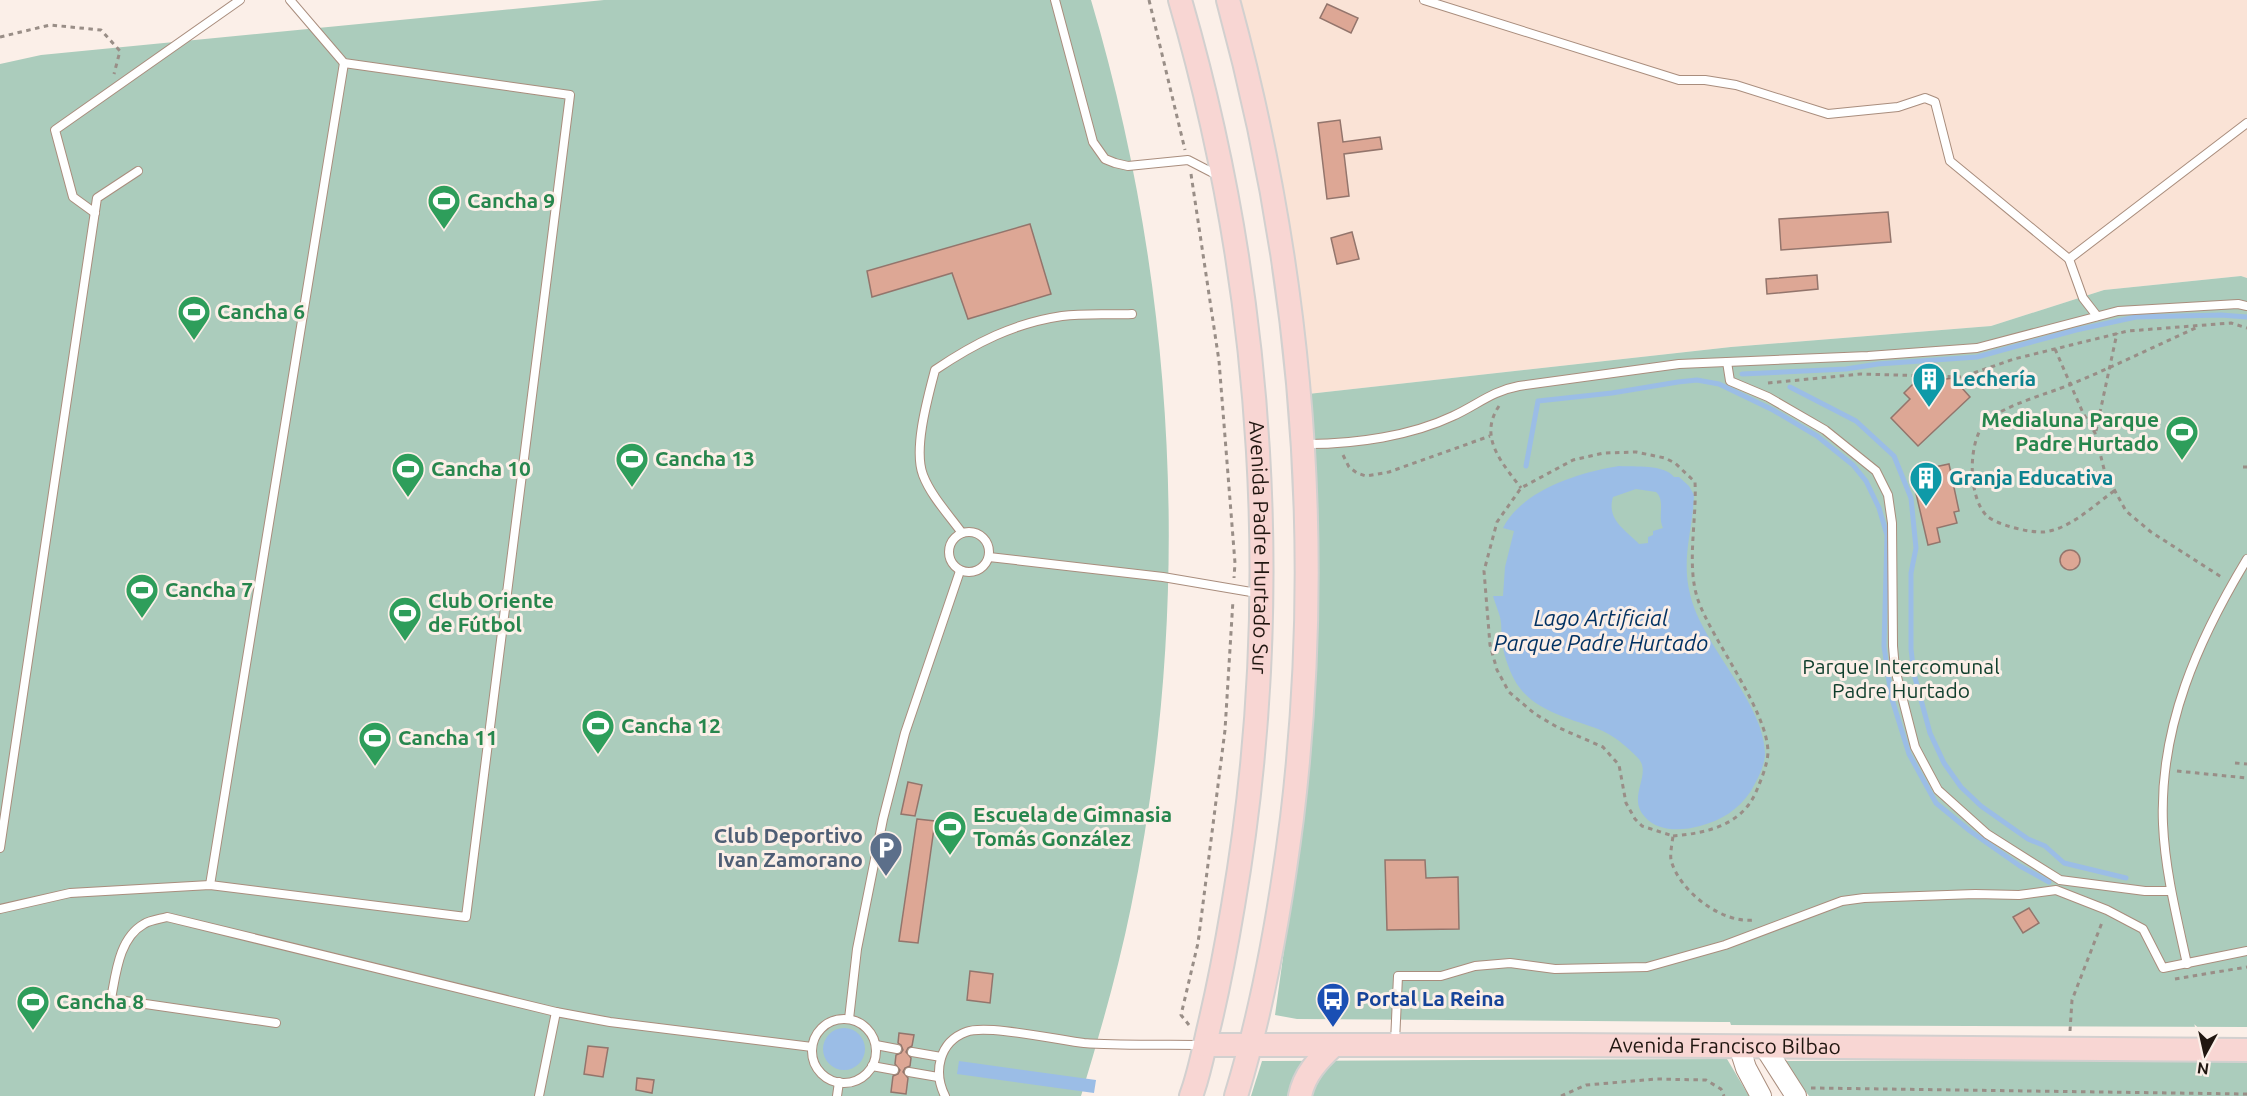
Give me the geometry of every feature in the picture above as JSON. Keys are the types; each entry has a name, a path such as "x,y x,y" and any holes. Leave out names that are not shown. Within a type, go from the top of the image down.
{"main road":[{"name":"Avenida Padre Hurtado Sur","path":"1180,0 1224,178 1246,316 1259,454 1262,593 1255,735 1248,805 1229,934 1196,1092"},
{"path":"1230,1 1263,138 1277,212 1292,318 1303,436 1307,586 1300,737 1290,833 1278,918 1252,1044 1236,1096"},
{"name":"Avenida Francisco Bilbao","path":"1205,1045 2247,1050"},
{"path":"1300,1096 1303,1082 1333,1046"},
{"path":"1739,1046 1746,1068 1761,1096"},
{"path":"1764,1046 1801,1092"}],"lane":[{"path":"95,213 73,197 55,130 240,0"},
{"path":"0,909 70,893 210,885 466,917 570,94 344,63 290,0"},
{"path":"1055,0 1093,142 1105,159 1128,166 1188,160 1224,178"},
{"path":"1424,0 1679,80 1705,80 1736,85 1828,114 1898,107 1925,98 1935,102 1950,161 2069,259 2083,298 2097,316"},
{"path":"210,885 344,63"},
{"path":"2069,259 2247,123"},
{"path":"0,848 97,198 138,171"},
{"path":"1303,436 1310,444 1337,444 1420,429 1453,416 1501,389 1679,364 1977,348 2118,311 2238,304 2247,306"},
{"path":"962,533 928,485 920,460 924,413 935,370 1007,329 1063,316 1132,314"},
{"path":"1727,362 1730,381 1767,397 1825,430 1876,471 1888,495 1892,523 1895,669 1915,747 1938,790 1987,834 2060,880 2145,891 2172,891"},
{"path":"974,532 980,535 988,545 989,557 978,570 972,573 960,571 951,563 948,551 952,540 962,533 974,532"},
{"path":"989,557 1163,577 1262,593"},
{"path":"2187,964 2172,891 2163,825 2166,770 2173,720 2195,655 2247,559"},
{"path":"849,1019 857,949 883,819 905,733 960,571"},
{"path":"1395,1047 1398,976 1441,976 1475,966 1510,963 1555,969 1647,967 1725,945 1842,901 1864,898 1975,894 2019,895 2056,890 2107,910 2143,929 2163,968 2247,951"},
{"path":"276,1023 111,999 118,961 130,936 144,924 167,917 556,1012 610,1022 812,1047"},
{"path":"539,1096 556,1012"},
{"path":"838,1019 858,1022 866,1028 876,1045 876,1056 872,1066 858,1079 839,1082 822,1074 816,1066 812,1047 821,1029 838,1019"},
{"path":"945,1096 938,1077 941,1057 951,1041 959,1035 977,1029 1086,1043 1205,1045"},
{"path":"876,1045 897,1049"},
{"path":"912,1052 941,1057"},
{"path":"872,1066 894,1070"},
{"path":"909,1072 938,1077"},
{"path":"837,1096 839,1082"}],"path":[{"path":"1149,0 1188,160 1219,361 1234,563 1225,730 1198,944 1181,1015 1205,1045"},
{"path":"0,37 50,25 101,30 120,51 112,78"},
{"path":"1780,389 1770,383 1861,374 1962,377 2014,359 2127,329 2231,323 2247,328"},
{"path":"2114,491 2067,525 2044,532 2023,530 1995,521 1986,515 1974,491 1974,448 1984,423 2000,412 2071,384 2202,325"},
{"path":"2095,433 2117,333"},
{"path":"2055,349 2083,413 2095,433 2105,472 2126,511 2151,532 2232,583"},
{"path":"1502,402 1492,416 1490,436 1502,462 1521,488"},
{"path":"1337,444 1349,467 1366,476 1389,472 1490,436"},
{"path":"1636,452 1665,458 1685,471 1695,482 1692,578 1699,601 1759,721 1768,752 1758,788 1746,808 1728,824 1712,831 1673,836 1642,826 1635,819 1626,802 1619,765 1603,747 1557,727 1535,714 1509,692 1497,670 1487,626 1484,571 1497,522 1521,488 1573,460 1604,453 1636,452"},
{"path":"2235,763 2247,764"},
{"path":"2166,770 2247,778"},
{"path":"1673,836 1670,857 1674,867 1705,906 1721,915 1744,921 1762,919"},
{"path":"2070,1036 2072,1000 2107,910"},
{"path":"1561,1096 1586,1085 1657,1079 1706,1080 1721,1089 1724,1096"},
{"path":"1801,1092 2247,1094"}],"shaded area":[{"path":"1240,0 2247,0 2247,278 2241,276 2104,290 1991,326 1731,347 1308,394 1265,112"}],"green space":[{"name":"Club Oriente de Fútbol","path":"604,0 1091,0 1120,111 1143,223 1158,337 1167,451 1169,565 1163,680 1151,794 1126,931 1081,1096 0,1096 0,64 41,55"},
{"name":"Parque Intercomunal Padre Hurtado","path":"2241,276 2247,278 2247,1027 1731,1025 1730,1022 1297,1019 1275,1015 1294,878 1308,394 1731,347 1991,326 2104,290"},
{"path":"1727,1059 1749,1096 1251,1096 1262,1061"},
{"path":"2247,1059 2247,1096 1809,1096 1784,1061"}],"water":[{"name":"Lago Artificial Parque Padre Hurtado","path":"1619,466 1656,468 1674,477 1679,477 1689,486 1694,495 1687,556 1690,594 1707,634 1755,714 1762,734 1765,758 1751,791 1741,804 1729,813 1700,826 1671,829 1650,822 1640,809 1638,802 1643,771 1638,758 1609,734 1540,706 1521,690 1505,655 1501,620 1493,596 1503,596 1505,567 1514,531 1503,528 1524,503 1538,493 1570,478","holes":["1636,489 1656,492 1661,504 1663,528 1653,531 1653,535 1648,537 1648,543 1639,544 1618,524 1612,512 1613,497"]},
{"path":"844,1028 852,1029 859,1034 864,1041 864,1057 859,1064 852,1069 844,1070 836,1069 829,1064 824,1057 823,1049 824,1041 829,1034 836,1029"},
{"path":"959,1061 1096,1080 1094,1093 957,1074"}],"building":[{"path":"1327,4 1358,18 1351,33 1320,18"},
{"path":"1340,120 1343,142 1380,137 1382,149 1344,154 1349,196 1327,199 1318,123"},
{"path":"1888,212 1891,242 1781,250 1779,219"},
{"path":"1030,224 1051,294 968,319 952,273 872,297 867,271"},
{"path":"1352,232 1359,259 1337,264 1331,238"},
{"path":"1817,275 1818,289 1767,294 1766,279"},
{"name":"Lechería","path":"1953,378 1970,397 1918,446 1891,418 1910,399 1904,393 1915,382 1922,390 1932,381"},
{"path":"1949,464 1959,511 1954,512 1957,523 1937,528 1940,542 1928,545 1911,472"},
{"path":"2070,550 2077,553 2080,560 2077,567 2070,570 2063,567 2060,560 2063,553"},
{"path":"908,782 922,785 915,816 901,814"},
{"path":"917,819 935,821 918,943 899,941"},
{"path":"1385,860 1425,860 1426,878 1458,877 1459,929 1387,930"},
{"path":"2029,908 2039,923 2023,933 2013,917"},
{"path":"970,971 993,974 990,1003 967,1000"},
{"path":"899,1033 914,1035 912,1046 906,1052 911,1058 910,1066 903,1072 908,1078 906,1094 891,1092 893,1076 900,1070 895,1064 896,1055 903,1050 898,1043"},
{"path":"588,1046 608,1048 603,1077 584,1074"},
{"path":"637,1078 654,1080 652,1093 636,1090"}],"waterway":[{"path":"1742,374 1846,369 1878,364 1977,357 2076,330 2136,317 2221,315 2247,317"},
{"path":"1526,466 1538,401 1697,380 1719,384 1773,410 1817,436 1853,465 1866,481 1879,508 1887,535 1884,646 1891,696 1909,754 1936,803 1970,831 2020,866 2049,882"},
{"path":"1790,387 1856,421 1894,456 1911,498 1916,548 1911,573 1911,649 1914,674 1930,733 1944,763 1961,787 1981,806 2028,839 2045,846 2064,863 2126,878"}],"place":[{"name":"Cancha 9","path":"444,230"},
{"name":"Cancha 6","path":"194,341"},
{"name":"Lechería","path":"1929,408"},
{"name":"Medialuna Parque Padre Hurtado","path":"2182,461"},
{"name":"Cancha 13","path":"632,488"},
{"name":"Cancha 10","path":"408,498"},
{"name":"Granja Educativa","path":"1926,507"},
{"name":"Cancha 7","path":"142,619"},
{"name":"Club Oriente de Fútbol","path":"405,642"},
{"name":"Cancha 12","path":"598,755"},
{"name":"Cancha 11","path":"375,767"},
{"name":"Escuela de Gimnasia Tomás González","path":"950,856"},
{"name":"Club Deportivo Ivan Zamorano","path":"886,877"},
{"name":"Portal La Reina","path":"1333,1028"},
{"name":"Cancha 8","path":"33,1031"}]}
